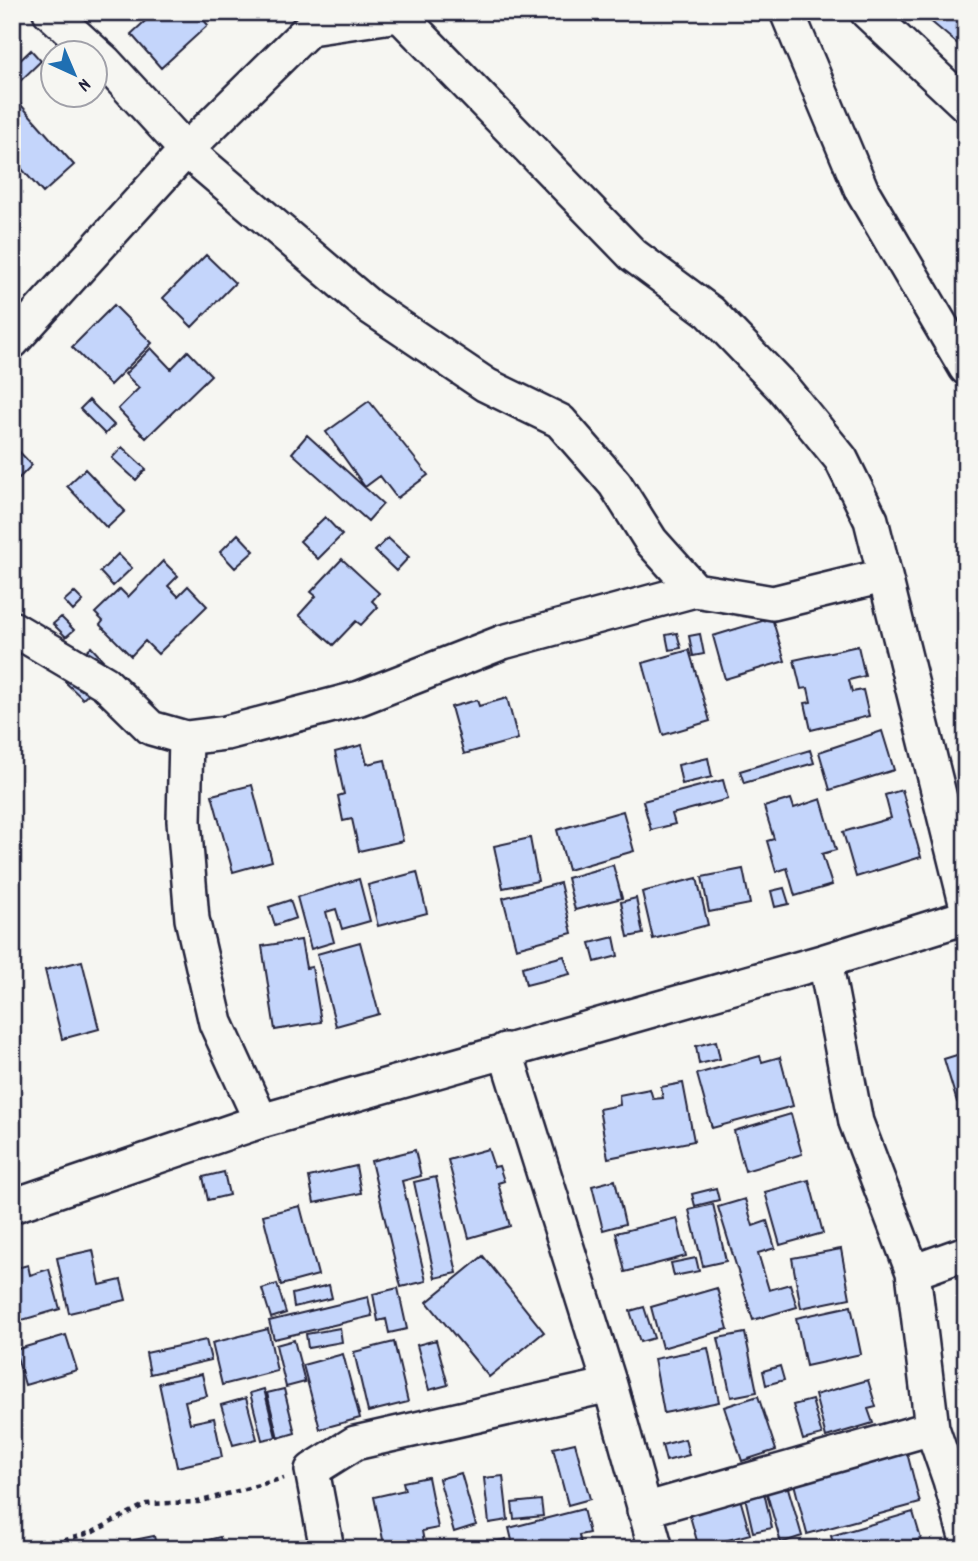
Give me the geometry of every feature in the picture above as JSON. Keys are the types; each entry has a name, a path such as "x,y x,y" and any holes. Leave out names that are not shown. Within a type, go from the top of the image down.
{"street":[{"path":"50,12 105,62 186,150 370,307 486,385 560,421 615,484 651,541 695,590"},
{"path":"787,12 862,191 966,368"},
{"path":"867,12 966,105"},
{"path":"12,342 186,150 314,20 398,14 633,255 710,312 783,388 841,459 871,520 966,903"},
{"path":"12,628 105,683 151,728 186,738 226,733 360,698 503,642 695,590 772,603 883,576"},
{"path":"186,738 184,821 192,919 216,1023 261,1121"},
{"path":"12,1206 261,1121 825,961 966,917"},
{"path":"825,961 856,1122 913,1272 932,1428 958,1484 966,1537"},
{"path":"505,1050 610,1385 656,1549"},
{"path":"913,1272 966,1253"},
{"path":"327,1549 312,1469 355,1443 610,1385"},
{"path":"643,1510 932,1428"}],"path":[{"path":"36,1549 93,1532 146,1504 198,1503 312,1469"}],"building":[{"path":"155,12 197,12 208,25 161,68 131,34"},
{"path":"966,12 966,40 960,46 922,14"},
{"path":"31,50 38,58 38,64 12,89 12,68"},
{"path":"13,96 74,165 43,193 15,161 12,163"},
{"path":"206,255 235,283 192,327 163,298"},
{"path":"114,305 152,343 110,385 72,347"},
{"path":"151,348 171,369 188,351 211,375 146,438 118,409 139,388 125,374"},
{"path":"89,400 114,425 105,434 80,409"},
{"path":"369,401 428,475 397,498 380,476 365,487 326,432"},
{"path":"307,435 383,504 368,521 292,453"},
{"path":"12,444 32,465 14,483 12,481"},
{"path":"122,447 146,469 136,480 112,458"},
{"path":"85,469 125,511 107,528 67,486"},
{"path":"325,517 342,535 318,559 300,541"},
{"path":"238,534 254,551 235,568 220,552"},
{"path":"388,538 409,557 396,571 375,551"},
{"path":"118,554 132,568 113,586 100,572"},
{"path":"342,559 379,593 372,601 378,607 361,625 356,621 333,645 299,615 316,596 311,592"},
{"path":"163,561 178,576 168,586 178,596 188,586 207,606 158,654 145,641 131,656 100,625 103,621 95,613 120,589 128,597"},
{"path":"74,592 83,601 73,611 64,601"},
{"path":"61,617 74,630 66,637 53,624"},
{"path":"772,618 785,661 725,679 713,636"},
{"path":"677,633 681,648 669,650 666,635"},
{"path":"700,634 704,654 693,656 689,636"},
{"path":"858,646 865,676 849,680 852,692 863,690 869,716 811,730 805,703 811,702 808,688 801,689 794,660"},
{"path":"91,647 103,660 98,665 85,652"},
{"path":"689,650 710,721 663,735 643,663"},
{"path":"78,669 96,687 83,699 65,682"},
{"path":"507,698 518,739 464,754 451,707 477,700 479,706"},
{"path":"882,731 894,770 830,790 819,752"},
{"path":"362,745 367,764 385,760 403,841 359,851 352,819 343,821 338,796 344,794 335,752"},
{"path":"810,750 814,763 744,783 740,771"},
{"path":"708,758 712,777 682,784 678,765"},
{"path":"723,780 728,799 672,814 675,824 651,830 643,801"},
{"path":"252,785 272,861 233,872 212,795"},
{"path":"902,790 921,857 856,877 843,832 891,818 885,795"},
{"path":"791,799 794,808 821,799 836,850 822,854 832,885 795,896 787,868 776,872 767,841 774,839 764,807"},
{"path":"623,811 634,851 568,870 557,830"},
{"path":"530,838 538,881 503,888 494,846"},
{"path":"613,865 622,898 575,910 567,878"},
{"path":"743,869 750,904 709,912 702,877"},
{"path":"417,872 427,913 378,926 368,885"},
{"path":"697,878 708,925 653,939 642,892"},
{"path":"359,879 370,921 342,929 336,909 326,912 334,942 311,949 297,897"},
{"path":"560,883 572,933 516,948 503,898"},
{"path":"784,888 789,904 775,907 771,891"},
{"path":"636,898 643,934 628,937 621,902"},
{"path":"290,900 296,918 275,925 269,907"},
{"path":"614,937 618,956 595,962 590,943"},
{"path":"301,940 306,968 312,967 321,1022 275,1030 262,946"},
{"path":"360,942 379,1014 336,1026 317,954"},
{"path":"564,956 570,974 526,985 522,967"},
{"path":"82,961 99,1029 62,1039 45,970"},
{"path":"716,1041 720,1059 699,1064 696,1046"},
{"path":"966,1052 966,1100 957,1102 944,1059"},
{"path":"760,1056 762,1062 780,1057 793,1106 712,1128 697,1074"},
{"path":"683,1083 694,1141 608,1158 599,1109 620,1105 619,1095 650,1089 653,1099 663,1098 661,1087"},
{"path":"791,1114 802,1154 745,1171 734,1131"},
{"path":"488,1149 494,1167 499,1166 504,1181 498,1183 510,1226 469,1238 448,1160"},
{"path":"415,1150 421,1176 402,1181 426,1281 401,1287 371,1161"},
{"path":"356,1166 361,1193 314,1203 309,1177"},
{"path":"224,1172 229,1195 208,1200 203,1177"},
{"path":"436,1177 457,1273 435,1278 414,1182"},
{"path":"615,1180 625,1224 603,1230 592,1186"},
{"path":"809,1180 823,1233 780,1245 765,1192"},
{"path":"716,1188 719,1200 695,1206 692,1194"},
{"path":"745,1199 753,1226 767,1221 775,1248 758,1253 769,1290 790,1284 797,1307 753,1320 718,1207"},
{"path":"713,1204 726,1261 703,1266 689,1210"},
{"path":"300,1206 318,1275 281,1285 263,1215"},
{"path":"677,1218 686,1256 625,1272 616,1233"},
{"path":"841,1249 850,1298 801,1308 792,1258"},
{"path":"93,1250 100,1285 121,1280 126,1300 69,1313 57,1258"},
{"path":"483,1256 544,1332 489,1377 427,1302"},
{"path":"696,1258 699,1271 674,1276 671,1263"},
{"path":"28,1265 30,1275 49,1269 60,1309 12,1323 13,1269"},
{"path":"277,1284 286,1313 271,1318 262,1289"},
{"path":"329,1285 332,1298 294,1307 292,1294"},
{"path":"398,1288 407,1329 389,1333 386,1319 378,1321 373,1294"},
{"path":"717,1288 728,1329 662,1348 651,1307"},
{"path":"368,1297 372,1316 274,1339 269,1321"},
{"path":"851,1306 861,1354 806,1366 796,1318"},
{"path":"644,1307 654,1338 640,1342 630,1311"},
{"path":"340,1328 342,1342 308,1348 306,1334"},
{"path":"268,1329 277,1371 222,1385 212,1343"},
{"path":"745,1333 757,1392 731,1397 718,1338"},
{"path":"66,1335 77,1370 25,1385 15,1350"},
{"path":"206,1340 211,1360 150,1374 146,1353"},
{"path":"294,1340 305,1382 286,1387 276,1345"},
{"path":"436,1340 448,1385 429,1390 417,1345"},
{"path":"394,1342 408,1402 368,1412 354,1352"},
{"path":"708,1348 719,1402 664,1413 654,1359"},
{"path":"343,1354 360,1418 320,1429 303,1365"},
{"path":"780,1366 784,1380 766,1385 763,1371"},
{"path":"202,1374 207,1396 185,1401 190,1423 214,1418 222,1457 177,1467 159,1383"},
{"path":"868,1380 876,1407 868,1409 873,1423 826,1437 815,1395"},
{"path":"264,1389 276,1437 262,1440 250,1393"},
{"path":"284,1389 295,1433 278,1438 267,1393"},
{"path":"758,1396 776,1450 742,1461 724,1407"},
{"path":"246,1398 257,1439 233,1445 221,1405"},
{"path":"812,1400 822,1435 803,1440 793,1405"},
{"path":"685,1439 689,1455 666,1461 662,1445"},
{"path":"904,1441 920,1503 807,1534 791,1472"},
{"path":"575,1443 590,1499 568,1505 553,1448"},
{"path":"461,1473 476,1525 454,1532 439,1479"},
{"path":"503,1476 508,1520 489,1523 484,1478"},
{"path":"428,1477 438,1528 422,1531 425,1547 385,1549 374,1497 405,1490 403,1482"},
{"path":"786,1481 802,1536 781,1543 765,1487"},
{"path":"764,1492 772,1528 753,1532 745,1497"},
{"path":"739,1495 750,1534 699,1548 688,1509"},
{"path":"541,1500 543,1516 514,1519 512,1503"},
{"path":"583,1509 589,1533 579,1535 582,1549 514,1549 509,1528"},
{"path":"913,1512 921,1539 899,1545 900,1549 835,1549 831,1536"},
{"path":"154,1536 157,1549 136,1549 134,1540"},
{"path":"220,1537 223,1549 198,1549 196,1543"},
{"path":"506,1539 508,1549 490,1549 489,1543"},
{"path":"290,1540 292,1549 256,1549"}]}
